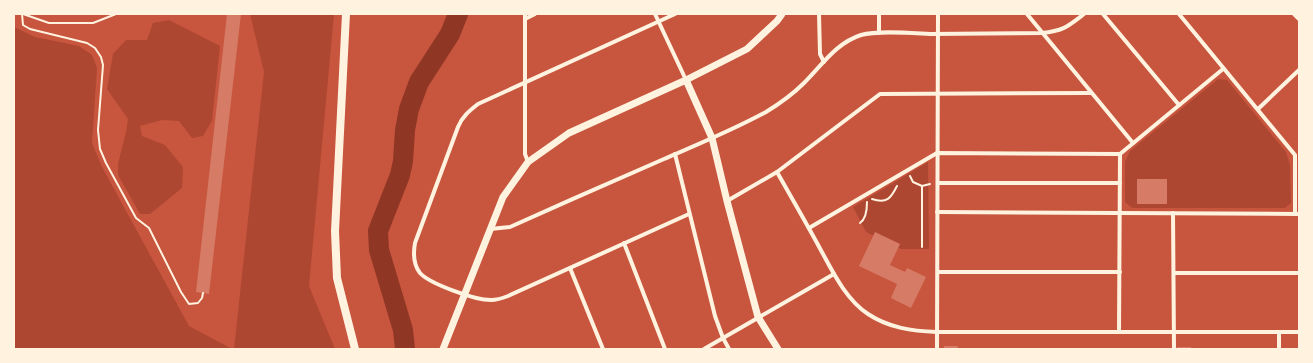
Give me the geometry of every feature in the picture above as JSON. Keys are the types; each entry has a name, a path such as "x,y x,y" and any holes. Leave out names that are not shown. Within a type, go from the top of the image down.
{"main road":[{"path":"346,14 335,231 337,278 354,349"}],"street":[{"path":"528,162 524,154 525,16 535,14"},
{"path":"655,14 712,138 758,318 778,349"},
{"path":"675,14 478,104 469,111 462,119 458,127 415,244 414,258 417,268 422,275 433,282 481,300 501,299 689,214"},
{"path":"443,349 503,197 528,162 569,133 686,80 747,49 777,21 782,14"},
{"path":"819,14 820,54 824,62"},
{"path":"879,14 879,33"},
{"path":"937,349 938,14"},
{"path":"1027,14 1133,143"},
{"path":"490,229 510,227 712,138 756,117 803,85 834,51 851,38 863,34 879,33 938,34 1056,32 1063,30 1084,14"},
{"path":"1103,14 1179,106"},
{"path":"937,212 1297,214 1295,155 1178,14"},
{"path":"1294,14 1299,19"},
{"path":"809,228 937,153 1120,154 1224,69"},
{"path":"1258,109 1299,70"},
{"path":"727,201 777,172 880,94 1091,93"},
{"path":"675,154 715,316 723,338 729,349"},
{"path":"1119,332 1120,154"},
{"path":"777,172 834,274 850,297 868,315 902,329 937,332 1299,332"},
{"path":"938,182 1120,183"},
{"path":"1174,213 1174,349"},
{"path":"624,243 665,349"},
{"path":"570,268 603,349"},
{"path":"938,272 1120,272"},
{"path":"1174,273 1299,273"},
{"path":"704,349 834,274"},
{"path":"1279,332 1279,349"}],"path":[{"path":"116,14 93,23 49,23 23,14 23,25 30,29 87,43 95,48 101,57 103,65 98,130 100,149 106,163 136,218 148,228 181,292 189,304 198,303 202,298 203,293"},
{"path":"906,177 910,175 913,182 922,186 938,182"},
{"path":"860,223 863,221 866,213 867,202 871,199 878,201 889,199 898,183"},
{"path":"922,186 922,247"}],"shaded area":[{"path":"250,14 334,14 309,286 335,349 234,349 264,72"},
{"path":"169,20 220,46 212,121 203,136 192,138 179,121 162,120 140,126 142,136 165,145 183,167 182,188 150,214 140,214 118,175 118,164 128,119 107,89 113,54 126,40 147,40 153,23"},
{"path":"14,27 35,37 79,46 92,55 97,68 92,143 102,167 189,326 232,349 14,349"},
{"path":"1218,79 1227,80 1286,152 1290,165 1291,203 1285,208 1132,208 1125,202 1125,162 1130,151"},
{"path":"928,162 929,249 901,249 866,232 853,207"}],"building":[{"path":"227,14 241,14 209,294 196,292"},
{"path":"1137,179 1167,179 1167,204 1137,204"},
{"path":"875,232 900,244 890,265 905,272 907,268 926,277 911,308 891,298 897,284 859,266"},
{"path":"944,346 958,346 957,349 944,349"},
{"path":"1177,347 1191,347 1191,349 1177,349"}],"waterway":[{"path":"405,349 403,330 379,250 378,231 400,175 409,109 419,82 450,34 458,14"}]}
